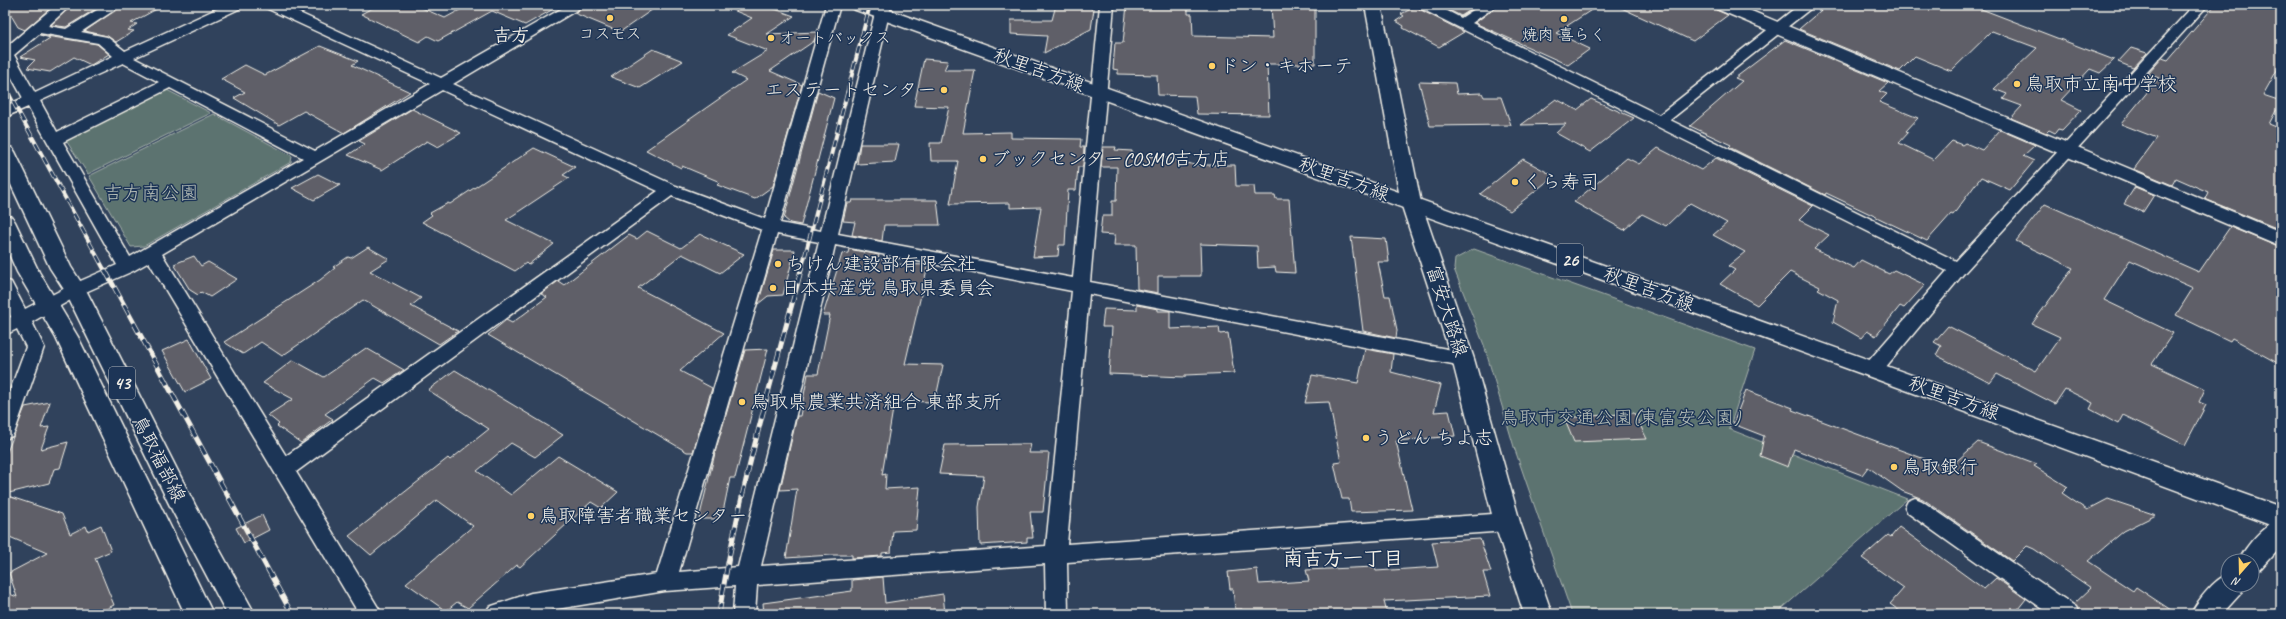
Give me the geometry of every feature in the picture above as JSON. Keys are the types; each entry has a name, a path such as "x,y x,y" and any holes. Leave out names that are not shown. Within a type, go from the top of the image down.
{"main road":[{"name":"秋里吉方線","path":"859,5 883,9 1099,91 1873,369 2281,518"},
{"name":"富安大路線","path":"1373,5 1411,203 1463,359 1507,522 1538,614"},
{"path":"1723,5 2281,240"},
{"name":"鳥取福部線","path":"5,152 186,512 241,614"},
{"name":"鳥取福部線","path":"5,222 28,272 67,337 198,614"},
{"path":"2259,553 2281,529"},
{"path":"2205,614 2224,593"}],"street":[{"path":"64,5 5,53 127,266"},
{"path":"68,34 115,5"},
{"path":"5,112 33,101 236,5"},
{"path":"271,5 670,190 771,227 1463,359"},
{"path":"13,324 75,290 127,266 152,252 578,5"},
{"path":"665,582 771,227 833,5"},
{"path":"1057,614 1056,553 1107,5"},
{"path":"1425,5 1958,269"},
{"path":"1462,23 1490,5"},
{"path":"1660,121 1808,5"},
{"path":"1873,369 1958,269 2201,5"},
{"path":"744,614 747,577 792,384 830,238 883,9"},
{"path":"36,28 102,40 124,58 314,157"},
{"path":"54,140 170,82"},
{"path":"284,469 670,190"},
{"path":"152,252 371,614"},
{"path":"5,286 13,324 35,347 5,431"},
{"path":"1915,507 2068,614"},
{"path":"497,614 531,603 665,582 1507,522"}],"green space":[{"path":"165,89 211,113 88,174 65,139"},
{"name":"吉方南公園","path":"214,114 292,156 291,162 144,246 131,247 89,176"},
{"name":"鳥取市交通公園(東富安公園)","path":"1474,249 1755,350 1729,429 1907,499 1776,614 1572,614 1514,447 1484,345 1454,269 1455,259"}],"building":[{"path":"5,5 54,5 25,30 18,27"},
{"path":"72,5 102,5 66,27 51,25"},
{"path":"123,5 164,5 131,23 137,24 128,30 134,31 116,42 107,36 85,31"},
{"path":"378,5 415,5 445,18 469,5 565,5 560,8 557,7 525,25 492,11 438,41 428,36 419,42 361,14"},
{"name":"コスモス","path":"586,5 659,5 620,32 574,13"},
{"path":"721,5 764,5 794,16 767,34 817,32 814,41 770,71 802,85 773,186 755,199 717,185 720,182 682,166 681,168 646,150 746,80 732,73 768,51 727,35 752,18"},
{"path":"1056,5 1091,5 1091,9 1094,9 1091,29 1044,53 1047,36 1011,34 1011,20 1052,20"},
{"path":"1127,5 1188,5 1188,14 1192,14 1193,36 1273,38 1271,5 1315,5 1315,64 1267,64 1269,115 1197,114 1195,96 1158,95 1157,75 1118,74 1118,70 1113,69 1115,43 1123,43"},
{"path":"1439,5 1478,5 1461,16"},
{"path":"1498,5 1599,5 1556,33 1590,49 1568,65 1475,23"},
{"path":"1615,5 1705,5 1728,15 1693,41"},
{"path":"1827,5 1971,5 2114,60 2100,73 2090,69 2061,100 2081,110 2062,130 2058,129 2055,133 2049,130 2046,133 2011,118 2022,106 2003,99 2007,94 1994,89 2037,48 1992,31 1951,71 1915,56 1900,71 1799,29"},
{"path":"2215,5 2260,5 2281,12 2281,63 2263,95 2281,101 2269,124 2281,129 2281,230 2205,199 2208,192 2176,178 2172,185 2134,169 2157,138 2121,124 2159,78 2148,74 2162,58 2168,60"},
{"path":"1417,6 1419,9 1464,32 1439,47 1403,28 1404,26 1396,21 1404,16 1401,14"},
{"path":"40,35 97,44 109,54 91,65 74,57 50,72 27,68 35,60 20,57 50,38"},
{"path":"1785,40 1888,83 1879,91 1887,94 1879,102 1918,118 1906,131 1909,132 1899,143 1934,160 1952,141 1962,145 1965,143 1982,150 2000,130 2035,145 2023,156 2034,161 2010,190 1981,177 1953,215 1951,214 1927,241 1826,193 1825,195 1729,147 1731,145 1690,126 1742,81 1735,78"},
{"path":"320,46 358,61 352,65 410,92 344,133 304,111 279,125 234,98 245,92 221,79 245,65 265,75"},
{"path":"2131,48 2147,53 2133,68 2118,62"},
{"path":"653,49 683,61 640,88 611,77"},
{"path":"924,59 948,61 944,70 975,70 963,133 1011,132 1011,138 1081,139 1080,147 1084,147 1083,167 1078,167 1076,190 1068,190 1065,245 1059,245 1058,256 1033,257 1041,207 1010,208 1010,203 950,204 958,161 931,161 930,143 941,143 949,107 914,106"},
{"path":"1419,82 1455,83 1457,94 1482,93 1484,97 1501,97 1511,125 1430,126"},
{"path":"818,91 834,98 801,225 790,223 784,218"},
{"path":"1556,99 1577,110 1591,99 1634,118 1590,152 1556,133 1566,124 1521,125"},
{"path":"412,109 461,133 438,147 427,141 382,170 348,155 365,144 359,141"},
{"path":"860,144 899,144 895,162 857,164"},
{"path":"1103,147 1116,147 1115,150 1132,151 1132,156 1165,157 1195,165 1235,165 1236,186 1254,186 1255,195 1275,195 1276,199 1289,199 1295,273 1276,272 1275,267 1258,268 1257,246 1200,244 1201,276 1158,276 1158,293 1137,289 1136,245 1114,245 1115,235 1100,234 1102,216 1112,216 1112,201 1116,201 1117,167 1101,167"},
{"path":"534,148 575,167 563,175 569,178 506,220 554,244 528,265 526,263 515,271 422,222 432,215 430,213 448,203 450,204"},
{"path":"1658,148 1701,170 1716,158 1813,206 1799,220 1829,235 1814,249 1854,268 1861,260 1889,274 1894,270 1925,285 1904,308 1900,306 1876,336 1867,331 1861,338 1833,322 1838,300 1818,289 1820,287 1790,272 1757,305 1720,284 1735,270 1728,266 1745,252 1713,235 1727,223 1690,203 1666,226 1642,214 1624,230 1574,202 1627,158 1639,164"},
{"path":"1523,159 1554,176 1510,211 1480,194"},
{"path":"318,174 340,185 314,200 292,188"},
{"path":"2135,187 2154,195 2143,212 2124,204"},
{"path":"852,200 937,200 940,225 884,225 882,241 852,235 855,222 843,221 847,203 851,203"},
{"path":"2045,204 2199,272 2230,227 2281,248 2281,365 2232,338 2230,341 2176,315 2193,288 2130,260 2104,300 2173,333 2152,364 2205,389 2199,402 2206,405 2185,445 2123,415 2118,424 2090,409 2093,403 2065,389 2055,404 1997,374 1990,383 1936,355 1941,346 1934,342 1948,326 2036,371 2060,337 2032,324 2073,268 2016,241"},
{"path":"647,231 681,248 700,234 744,254 720,273 682,254 638,288 724,333 680,371 712,388 693,452 687,452 488,335 506,320 512,323 547,297 541,294 558,281 564,285 629,235 637,239"},
{"path":"1351,237 1386,239 1389,262 1378,262 1385,296 1390,296 1397,330 1396,338 1363,331"},
{"path":"368,247 389,259 370,271 421,298 411,306 458,331 439,344 363,300 282,356 261,342 243,354 224,342 320,280 335,268 333,267 348,257 351,258"},
{"path":"849,249 879,255 878,259 891,259 890,264 928,265 905,364 943,365 935,402 897,401 896,409 893,409 882,475 886,474 885,489 920,487 916,530 893,531 891,552 882,553 882,556 852,558 852,555 831,555 786,558 797,489 780,490 797,416 800,416 808,374 818,374 830,315 823,315 842,254 848,253"},
{"path":"774,250 795,250 783,295 768,296 758,304"},
{"path":"194,256 201,266 208,262 237,279 210,297 201,292 198,295 190,290 174,264"},
{"path":"1137,305 1158,309 1158,311 1170,311 1170,329 1219,327 1220,334 1228,333 1234,373 1185,375 1185,377 1109,374 1112,327 1102,327 1104,309 1137,310"},
{"path":"189,339 211,379 185,392 162,351"},
{"path":"366,348 404,370 384,383 375,378 325,414 333,419 301,443 277,426 279,424 268,415 293,399 263,383 293,360 324,377"},
{"name":"鳥取県農業共済組合 東部支所","path":"768,349 735,478 730,478 723,512 718,512 717,519 699,519 716,449 745,350"},
{"path":"1365,349 1393,354 1391,372 1441,385 1434,412 1449,411 1455,436 1396,441 1412,510 1351,512 1349,499 1342,499 1334,463 1341,462 1329,402 1305,403 1312,375 1358,383"},
{"path":"455,370 563,435 535,457 511,443 477,471 511,495 558,456 618,492 601,508 591,502 520,567 517,565 468,608 457,602 446,611 406,583 473,526 437,500 371,555 349,536 448,458 450,460 489,429 428,390"},
{"path":"1746,390 1793,408 1792,410 1949,468 1978,442 2037,464 2034,466 2068,487 2062,493 2087,510 2108,499 2156,515 2124,531 2088,561 2133,591 2136,587 2177,614 2080,614 2074,604 2091,588 2034,549 2027,546 2012,561 1923,499 1902,491 1868,467 1862,475 1794,449 1788,467 1760,456 1764,436 1733,424"},
{"path":"50,402 41,428 49,427 41,449 68,442 60,468 54,469 49,483 5,494 5,457 25,407"},
{"path":"1634,413 1647,439 1574,442 1564,418"},
{"path":"1031,444 1029,453 1049,453 1043,512 1030,512 1033,538 1027,538 1027,542 980,545 979,507 984,476 939,474 945,445"},
{"path":"5,495 62,514 70,534 86,526 88,531 101,525 111,551 95,558 114,605 96,614 5,614 5,592 17,597 9,573 47,553 5,535"},
{"path":"262,515 269,530 244,543 236,528"},
{"path":"1899,527 1984,589 1996,578 2026,599 2014,614 1904,614 1890,604 1904,588 1862,558 1888,535 1891,537"},
{"path":"1480,539 1491,572 1483,572 1490,596 1384,601 1387,614 1242,614 1242,609 1235,609 1233,589 1230,589 1228,572 1257,569 1259,584 1309,581 1306,570 1375,567 1376,571 1438,567 1432,542"},
{"path":"883,577 885,603 943,594 945,614 764,614 763,603 852,591 852,580"}],"railway":[{"path":"801,271 870,5"},
{"path":"5,87 105,271"},
{"path":"105,270 292,614"},
{"path":"719,614 726,571 745,484 801,270"}],"place":[{"name":"コスモス","path":"610,18"},
{"name":"焼肉 喜らく","path":"1564,19"},
{"name":"オートバックス","path":"771,38"},
{"name":"ドン・キホーテ","path":"1212,66"},
{"name":"鳥取市立南中学校","path":"2017,84"},
{"name":"エステートセンター","path":"944,90"},
{"name":"ブックセンターCOSMO吉方店","path":"983,159"},
{"name":"くら寿司","path":"1515,182"},
{"name":"ちけん建設部有限会社","path":"778,264"},
{"name":"日本共産党 鳥取県委員会","path":"773,288"},
{"name":"鳥取県農業共済組合 東部支所","path":"742,402"},
{"name":"うどん ちよ志","path":"1366,438"},
{"name":"鳥取銀行","path":"1894,467"},
{"name":"鳥取障害者職業センター","path":"531,516"}],"district":[{"name":"吉方","path":"511,35"},
{"name":"南吉方一丁目","path":"1343,558"}]}
